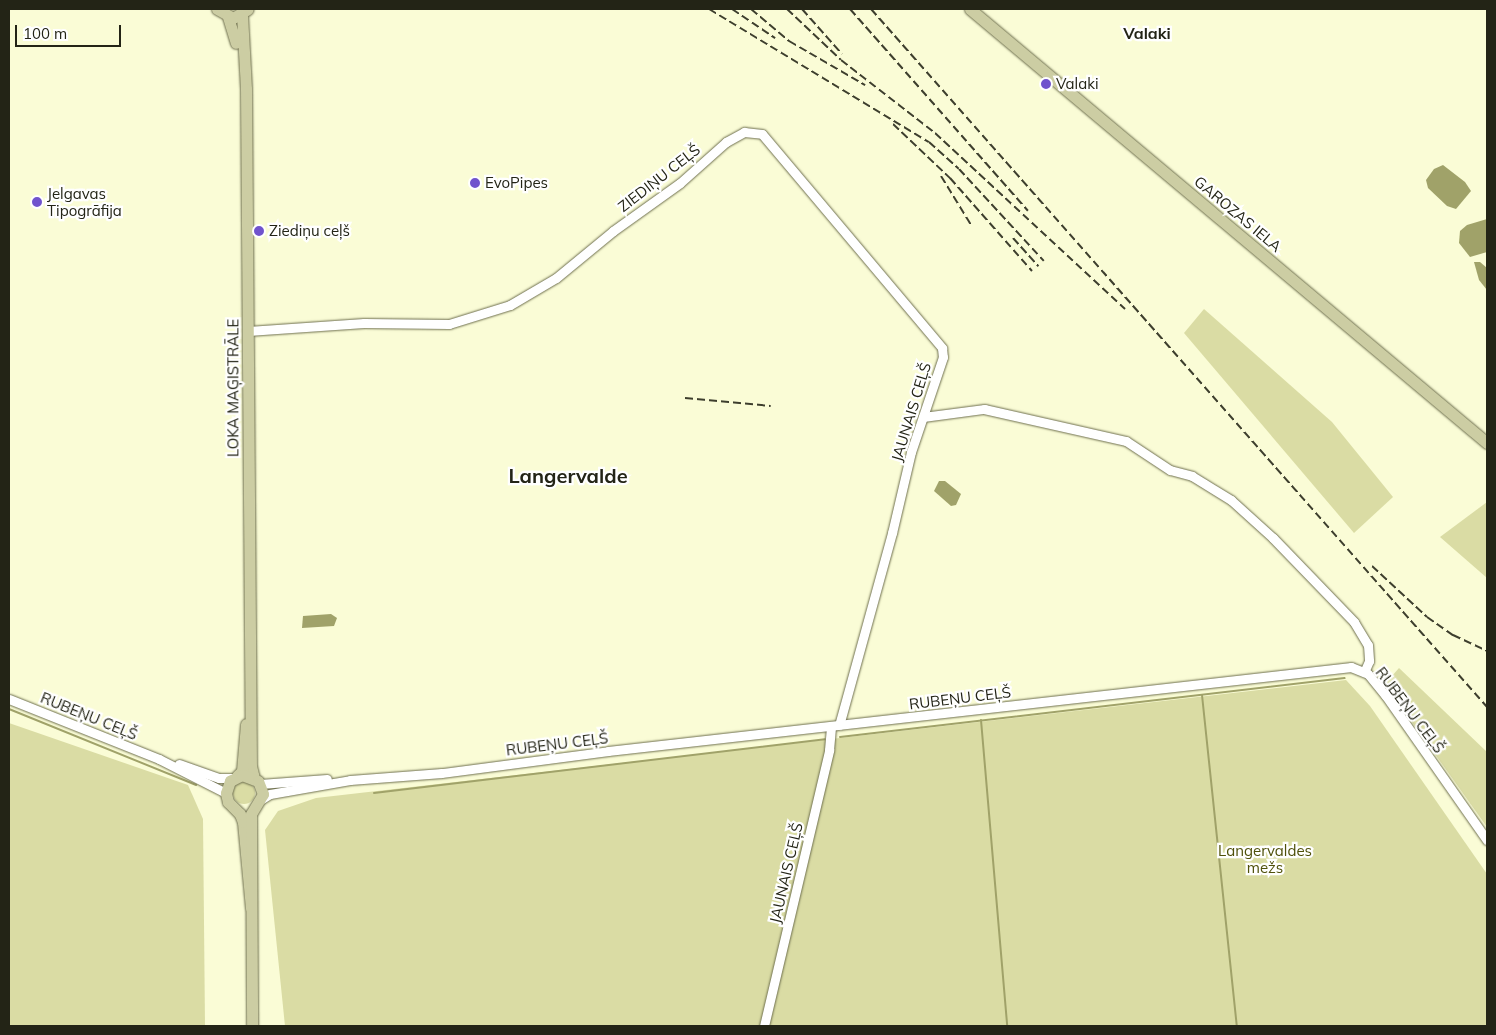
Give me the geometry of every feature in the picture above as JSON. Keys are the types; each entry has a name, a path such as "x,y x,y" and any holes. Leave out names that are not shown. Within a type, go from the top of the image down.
{"main road":[{"path":"217,9 228,17"},
{"name":"GAROZAS IELA","path":"970,9 1487,443"},
{"name":"LOKA MAĢISTRĀLE","path":"244,96 246,89 245,12 228,17 234,29 244,96 248,331 251,766 262,799"},
{"name":"LOKA MAĢISTRĀLE","path":"226,793 242,771 250,680"},
{"path":"236,777 257,781"},
{"path":"226,793 228,802 237,811 243,822 251,908"},
{"path":"252,1026 251,822 254,809 262,799"},
{"path":"237,811 254,809"}],"street":[{"name":"ZIEDIŅU CEĻŠ","path":"248,331 364,323 449,324 510,305 556,278 612,230 680,183 726,142 744,132 762,134"},
{"name":"JAUNAIS CEĻŠ","path":"762,134 823,203 942,348 943,357 923,417 835,726 764,1026"},
{"path":"923,417 984,410 1126,441 1170,470 1192,476 1231,500 1273,538 1354,622 1368,645 1369,661 1364,672"},
{"name":"RUBEŅU CEĻŠ","path":"262,799 270,794 350,780 432,774 1352,666 1364,672 1386,696 1487,840"},
{"name":"RUBEŅU CEĻŠ","path":"9,699 159,759 219,778 236,777"},
{"name":"RUBEŅU CEĻŠ","path":"159,759 226,793"},
{"name":"RUBEŅU CEĻŠ","path":"257,781 339,778 350,780"}],"green space":[{"path":"1204,309 1332,422 1393,497 1354,533 1184,333"},
{"path":"1487,502 1487,578 1440,537"},
{"path":"1399,668 1487,752 1487,827 1385,684"},
{"name":"Langervaldes mežs","path":"1346,680 1370,706 1487,874 1487,1026 285,1026 265,830 278,811 316,798"},
{"path":"9,723 188,785 203,819 205,1026 9,1026"},
{"path":"244,782 252,785 255,793 252,801 244,804 236,801 233,793 236,785"}],"shaded area":[{"path":"1443,165 1465,182 1471,191 1456,209 1447,206 1428,188 1426,180 1434,169"},
{"path":"1487,219 1487,252 1470,257 1459,243 1460,231 1467,225"},
{"path":"1474,262 1480,262 1487,268 1487,290 1479,280"},
{"path":"939,481 945,481 961,494 956,505 951,506 934,491"},
{"path":"331,614 337,618 334,626 302,628 303,616"}],"waterway":[{"path":"840,737 1345,678"},
{"path":"1202,695 1237,1026"},
{"path":"9,709 196,785"},
{"path":"981,720 1007,1026"},
{"path":"374,793 825,739"}],"railway":[{"path":"709,9 929,142 959,169 1044,261"},
{"path":"732,9 775,38"},
{"path":"751,9 789,41 865,85"},
{"path":"787,9 841,60 935,133 1125,309"},
{"path":"802,9 842,54"},
{"path":"850,9 1028,211"},
{"path":"871,9 1487,707"},
{"path":"893,124 950,178 1032,271"},
{"path":"941,176 971,225"},
{"path":"1013,238 1038,266"},
{"path":"685,398 771,406"},
{"path":"1372,566 1427,617 1453,635 1487,651"}],"place":[{"name":"Valaki","path":"1046,84"},
{"name":"EvoPipes","path":"475,183"},
{"name":"Jelgavas Tipogrāfija","path":"37,202"},
{"name":"Ziediņu ceļš","path":"259,231"}],"district":[{"name":"Valaki","path":"1147,33"},
{"name":"Langervalde","path":"568,475"}]}
